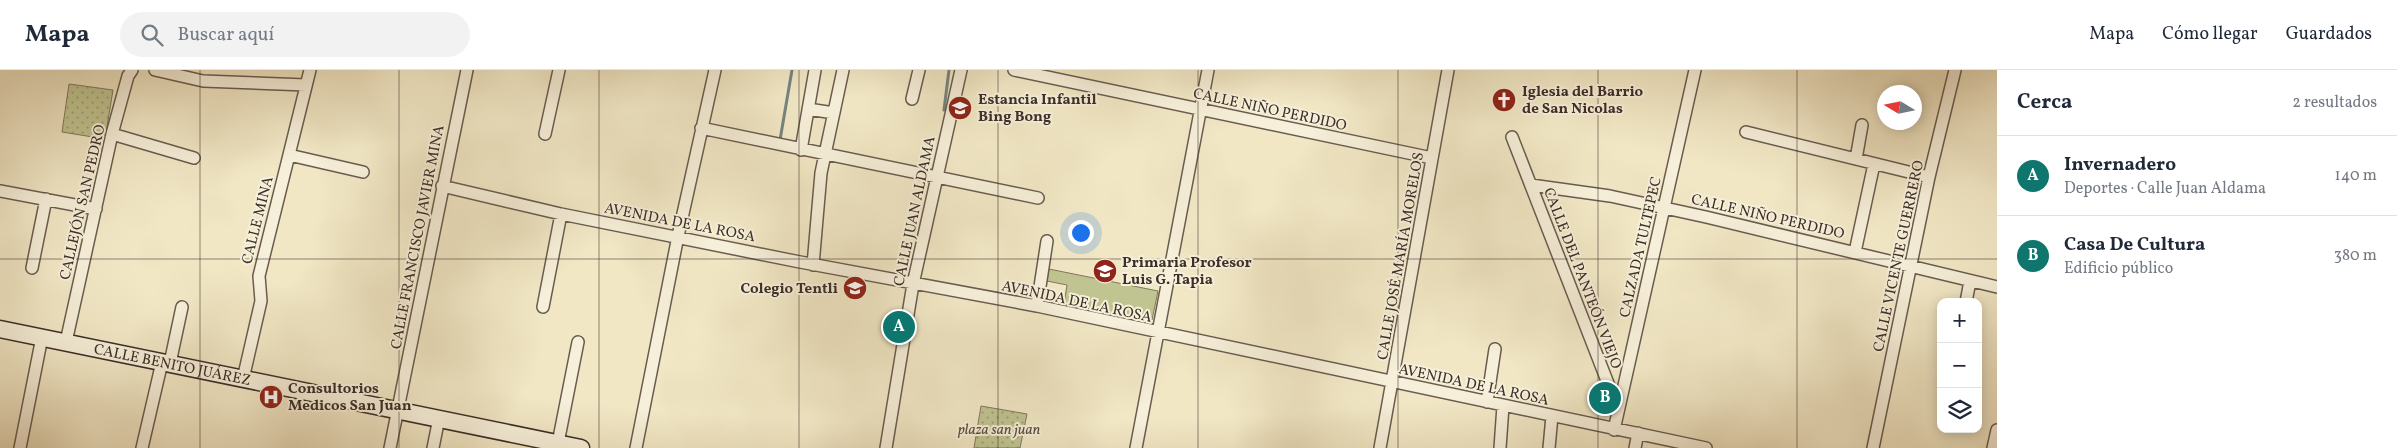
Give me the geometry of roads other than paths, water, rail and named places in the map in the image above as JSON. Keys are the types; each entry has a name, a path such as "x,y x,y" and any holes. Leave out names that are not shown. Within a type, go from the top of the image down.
{"main road":[{"name":"CALLE BENITO JUÁREZ","path":"0,329 581,448"}],"street":[{"name":"CALLEJÓN SAN PEDRO","path":"66,342 112,134 128,76 132,70"},
{"path":"155,70 203,82 226,75 306,85"},
{"name":"CALLE MINA","path":"243,379 260,301 259,276 310,70"},
{"name":"CALLE FRANCISCO JAVIER MINA","path":"390,448 466,70"},
{"path":"545,134 558,70"},
{"path":"636,448 678,236 715,70"},
{"path":"801,150 815,70"},
{"path":"814,265 817,198 843,70"},
{"path":"912,99 919,70"},
{"name":"CALLE JUAN ALDAMA","path":"886,448 913,284 961,70"},
{"name":"CALLE NIÑO PERDIDO","path":"1014,70 1432,158"},
{"path":"1136,448 1208,70"},
{"name":"CALLE JOSÉ MARÍA MORELOS","path":"1380,448 1448,70"},
{"name":"CALZADA TULTEPEC","path":"1614,430 1695,70"},
{"name":"CALLE VICENTE GUERRERO","path":"1873,448 1929,177 1956,70"},
{"path":"808,109 834,113"},
{"path":"1856,159 1862,124"},
{"path":"702,128 1038,198"},
{"path":"1746,132 1929,177"},
{"path":"112,134 194,158"},
{"name":"CALLE DEL PANTEÓN VIEJO","path":"1512,137 1618,409"},
{"path":"289,155 363,172"},
{"path":"1855,252 1874,164"},
{"name":"CALLE NIÑO PERDIDO","path":"1531,185 1610,196 1911,265 1997,287"},
{"name":"AVENIDA DE LA ROSA","path":"442,186 561,214 678,236 814,265 1037,306 1706,448"},
{"path":"0,191 96,209"},
{"path":"32,268 46,199"},
{"path":"543,307 561,214"},
{"path":"1037,306 1047,241"},
{"path":"1967,298 1970,281"},
{"path":"142,448 182,307"},
{"path":"20,448 42,337"},
{"path":"558,443 578,342"},
{"path":"1487,402 1495,349"},
{"path":"1500,448 1503,406"},
{"path":"1549,448 1552,416"},
{"path":"434,448 439,418"},
{"path":"1993,448 1997,430"},
{"path":"1635,448 1638,434"}],"waterway":[{"path":"780,140 792,70"},
{"path":"944,110 949,70"}],"place":[{"name":"Iglesia del Barrio de San Nicolas","path":"1504,100"},
{"name":"Estancia Infantil Bing Bong","path":"960,108"},
{"name":"Primaria Profesor Luis G. Tapia","path":"1105,271"},
{"name":"Colegio Tentli","path":"855,288"},
{"name":"Invernadero","path":"899,327"},
{"name":"Consultorios Medicos San Juan","path":"271,397"},
{"name":"Casa De Cultura","path":"1605,398"}],"park label":[{"name":"plaza san juan","path":"999,429"}]}
